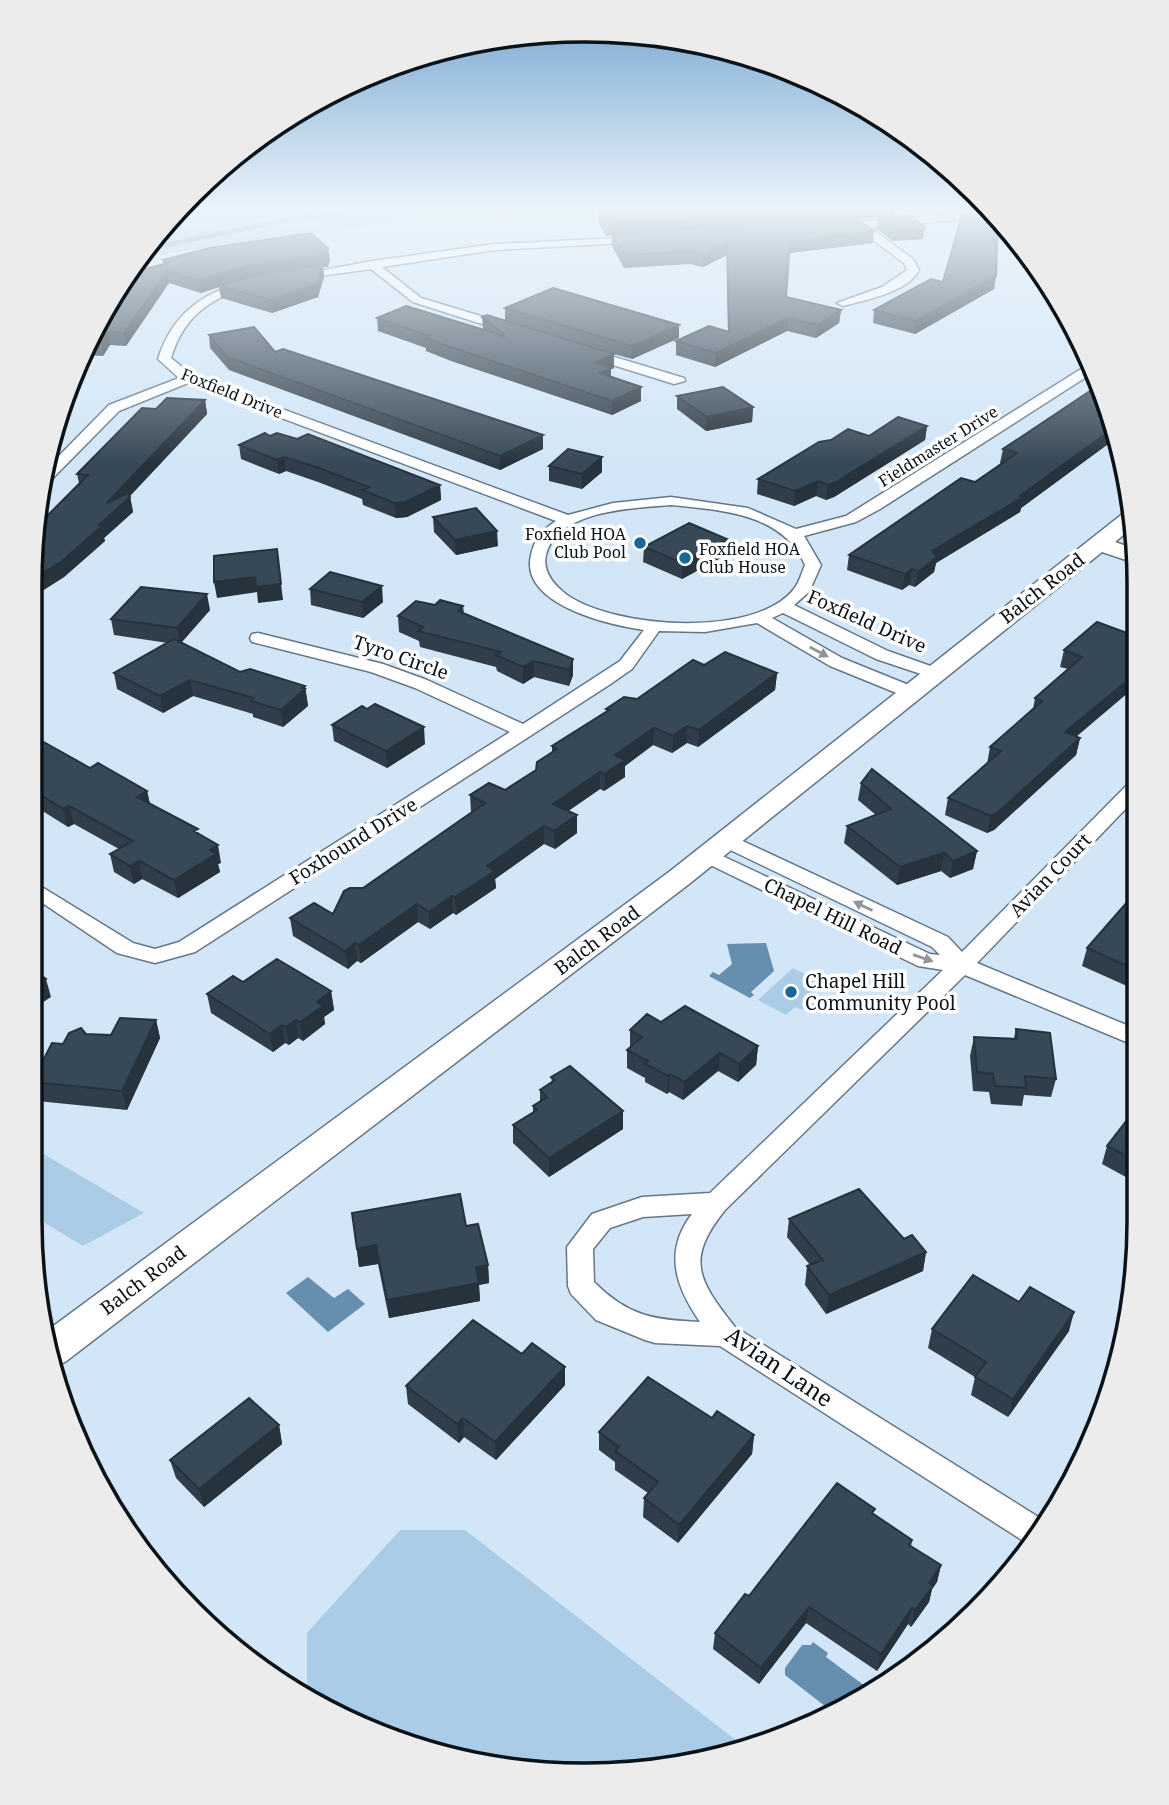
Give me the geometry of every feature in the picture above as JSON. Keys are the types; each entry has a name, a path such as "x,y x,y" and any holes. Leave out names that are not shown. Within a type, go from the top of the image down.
{"street":[{"name":"Foxfield Drive","path":"209,295 187,313 164,359 188,379 567,520"},
{"path":"411,295 417,300 522,333"},
{"path":"843,303 867,295"},
{"path":"575,349 679,381"},
{"name":"Fieldmaster Drive","path":"793,534 851,519 875,506 1084,373"},
{"path":"54,468 114,408 188,379"},
{"path":"671,501 733,509 780,525 793,534 804,544 813,565 805,588 784,607 760,618 701,628 653,627 589,613 568,603 548,587 536,564 538,550 546,537 567,520 629,503 671,501"},
{"name":"Balch Road","path":"57,1346 716,848 933,673 1099,544 1124,532"},
{"path":"1099,544 1126,553"},
{"name":"Foxfield Drive","path":"784,607 871,651 933,673"},
{"path":"760,618 836,662 910,692"},
{"name":"Foxhound Drive","path":"42,894 125,948 155,956 187,947 626,665 653,627"},
{"name":"Tyro Circle","path":"258,638 388,672 524,732"},
{"name":"Avian Court","path":"962,965 1127,796"},
{"name":"Chapel Hill Road","path":"716,848 926,961 962,965 1127,1034"},
{"name":"Avian Lane","path":"962,965 716,1203 692,1235 688,1266 697,1298 725,1335 1031,1529"},
{"path":"716,1203 642,1207 601,1220 580,1247 581,1286 606,1312 655,1332 725,1335"}],"shaded area":[{"path":"766,943 774,971 751,992 754,995 750,998 709,976 713,972 719,975 732,964 727,944"},
{"name":"Chapel Hill Community Pool","path":"793,968 821,982 812,990 821,1000 809,1009 795,1007 786,1015 758,1000"},
{"path":"42,1153 144,1213 83,1246 42,1221"},
{"path":"308,1277 334,1298 348,1289 365,1304 328,1332 286,1293"},
{"path":"400,1530 465,1530 737,1741 690,1753 620,1762 584,1763 514,1758 444,1745 377,1722 307,1686 307,1633"},
{"path":"813,1642 828,1653 826,1657 864,1685 825,1706 785,1675 785,1668 802,1645 811,1645"}],"building":[{"path":"126,295 150,295 124,333 107,332 101,342"},
{"path":"253,295 285,295 271,300"},
{"path":"536,295 578,295 679,325 632,346 505,308"},
{"path":"728,295 786,295 841,310 817,325 788,318 716,353 676,341 709,326 729,332"},
{"path":"901,295 962,295 916,321 874,310"},
{"path":"406,306 507,337 482,317 487,315 614,354 595,363 611,368 600,373 641,387 612,401 450,347 426,338 430,336 377,318"},
{"path":"254,327 275,352 283,349 543,435 500,456 227,357 209,335"},
{"path":"723,387 753,407 707,417 677,396"},
{"path":"1091,390 1106,434 1020,496 1023,497 932,551 937,557 918,572 912,569 905,574 849,555 961,478 975,482 1017,453 1003,449"},
{"path":"167,398 205,400 107,503 128,493 130,497 61,562 42,573 47,516 88,475 77,474 142,408 156,409"},
{"path":"898,417 927,426 836,482 828,485 818,481 795,491 758,479 819,442 831,440 848,429 869,436"},
{"path":"265,433 270,436 277,433 297,439 308,434 440,485 406,502 394,503 362,490 369,487 316,467 284,457 277,460 239,445"},
{"path":"568,449 602,457 582,474 549,466"},
{"path":"476,508 497,531 455,540 433,517"},
{"path":"689,523 727,539 683,563 644,547"},
{"path":"277,549 281,584 256,587 255,577 214,582 214,556"},
{"path":"330,572 382,586 362,602 310,589"},
{"path":"141,587 207,594 177,628 111,619"},
{"path":"440,600 463,606 458,611 573,659 569,670 534,661 523,667 496,655 501,652 418,631 423,627 398,616 416,601 435,605"},
{"path":"1097,622 1127,633 1127,681 1065,732 1080,738 997,813 991,816 948,798 1001,751 990,747 1042,701 1035,698 1082,657 1064,650"},
{"path":"174,639 240,672 250,669 305,686 302,688 305,689 281,710 251,701 254,698 190,680 160,696 114,673"},
{"path":"725,652 777,673 699,730 687,726 673,736 654,728 615,755 625,760 605,774 600,772 553,804 577,815 554,831 544,826 487,866 495,871 455,897 452,896 429,912 417,904 359,945 355,943 345,951 290,918 314,903 333,914 344,891 363,888 485,803 470,795 489,783 505,790 536,770 537,762 557,749 552,746 609,710 606,709 624,697 637,699 693,660 704,665"},
{"path":"375,704 424,727 386,751 332,725 362,706 367,709"},
{"path":"42,741 90,768 98,763 147,791 137,797 198,829 194,831 218,845 210,850 216,854 174,880 139,861 130,866 110,854 133,841 69,806 63,809 42,796"},
{"path":"872,769 977,851 953,861 944,853 900,867 847,826 891,809 861,783"},
{"path":"1127,902 1127,966 1087,948"},
{"path":"277,959 331,991 317,1002 323,1006 300,1022 296,1020 286,1027 282,1025 270,1034 207,994 233,976 243,982"},
{"path":"685,1006 758,1046 739,1064 720,1053 684,1082 645,1064 648,1061 627,1050 642,1037 630,1030 647,1014 661,1022"},
{"path":"120,1018 156,1020 122,1091 42,1083 42,1062 52,1043 63,1044 69,1033 81,1028 86,1034 111,1035"},
{"path":"1016,1029 1050,1033 1056,1079 1025,1076 1026,1088 995,1086 993,1074 977,1072 974,1037 1017,1039"},
{"path":"570,1066 623,1111 549,1158 513,1125 537,1110 533,1106 547,1097 540,1090 555,1080 551,1077"},
{"path":"1127,1120 1127,1156 1107,1146"},
{"path":"859,1189 904,1239 912,1235 926,1252 829,1295 807,1266 823,1260 789,1219"},
{"path":"460,1194 466,1226 478,1224 488,1265 476,1267 479,1283 387,1300 376,1245 357,1249 352,1213"},
{"path":"973,1275 1019,1302 1030,1287 1074,1312 1013,1399 975,1377 986,1362 932,1329"},
{"path":"473,1320 522,1354 532,1343 565,1367 495,1442 463,1418 457,1424 406,1386"},
{"path":"648,1377 712,1418 717,1411 754,1435 679,1525 644,1498 658,1482 615,1451 619,1447 599,1432"},
{"path":"249,1398 279,1425 199,1489 170,1460"},
{"path":"837,1483 875,1509 872,1513 912,1540 909,1545 941,1565 929,1583 933,1586 915,1610 912,1608 881,1654 809,1607 761,1668 715,1633 745,1594 749,1596"}],"place":[{"name":"Foxfield HOA Club Pool","path":"640,543"},
{"name":"Foxfield HOA Club House","path":"685,558"},
{"name":"Chapel Hill Community Pool","path":"791,992"}]}
